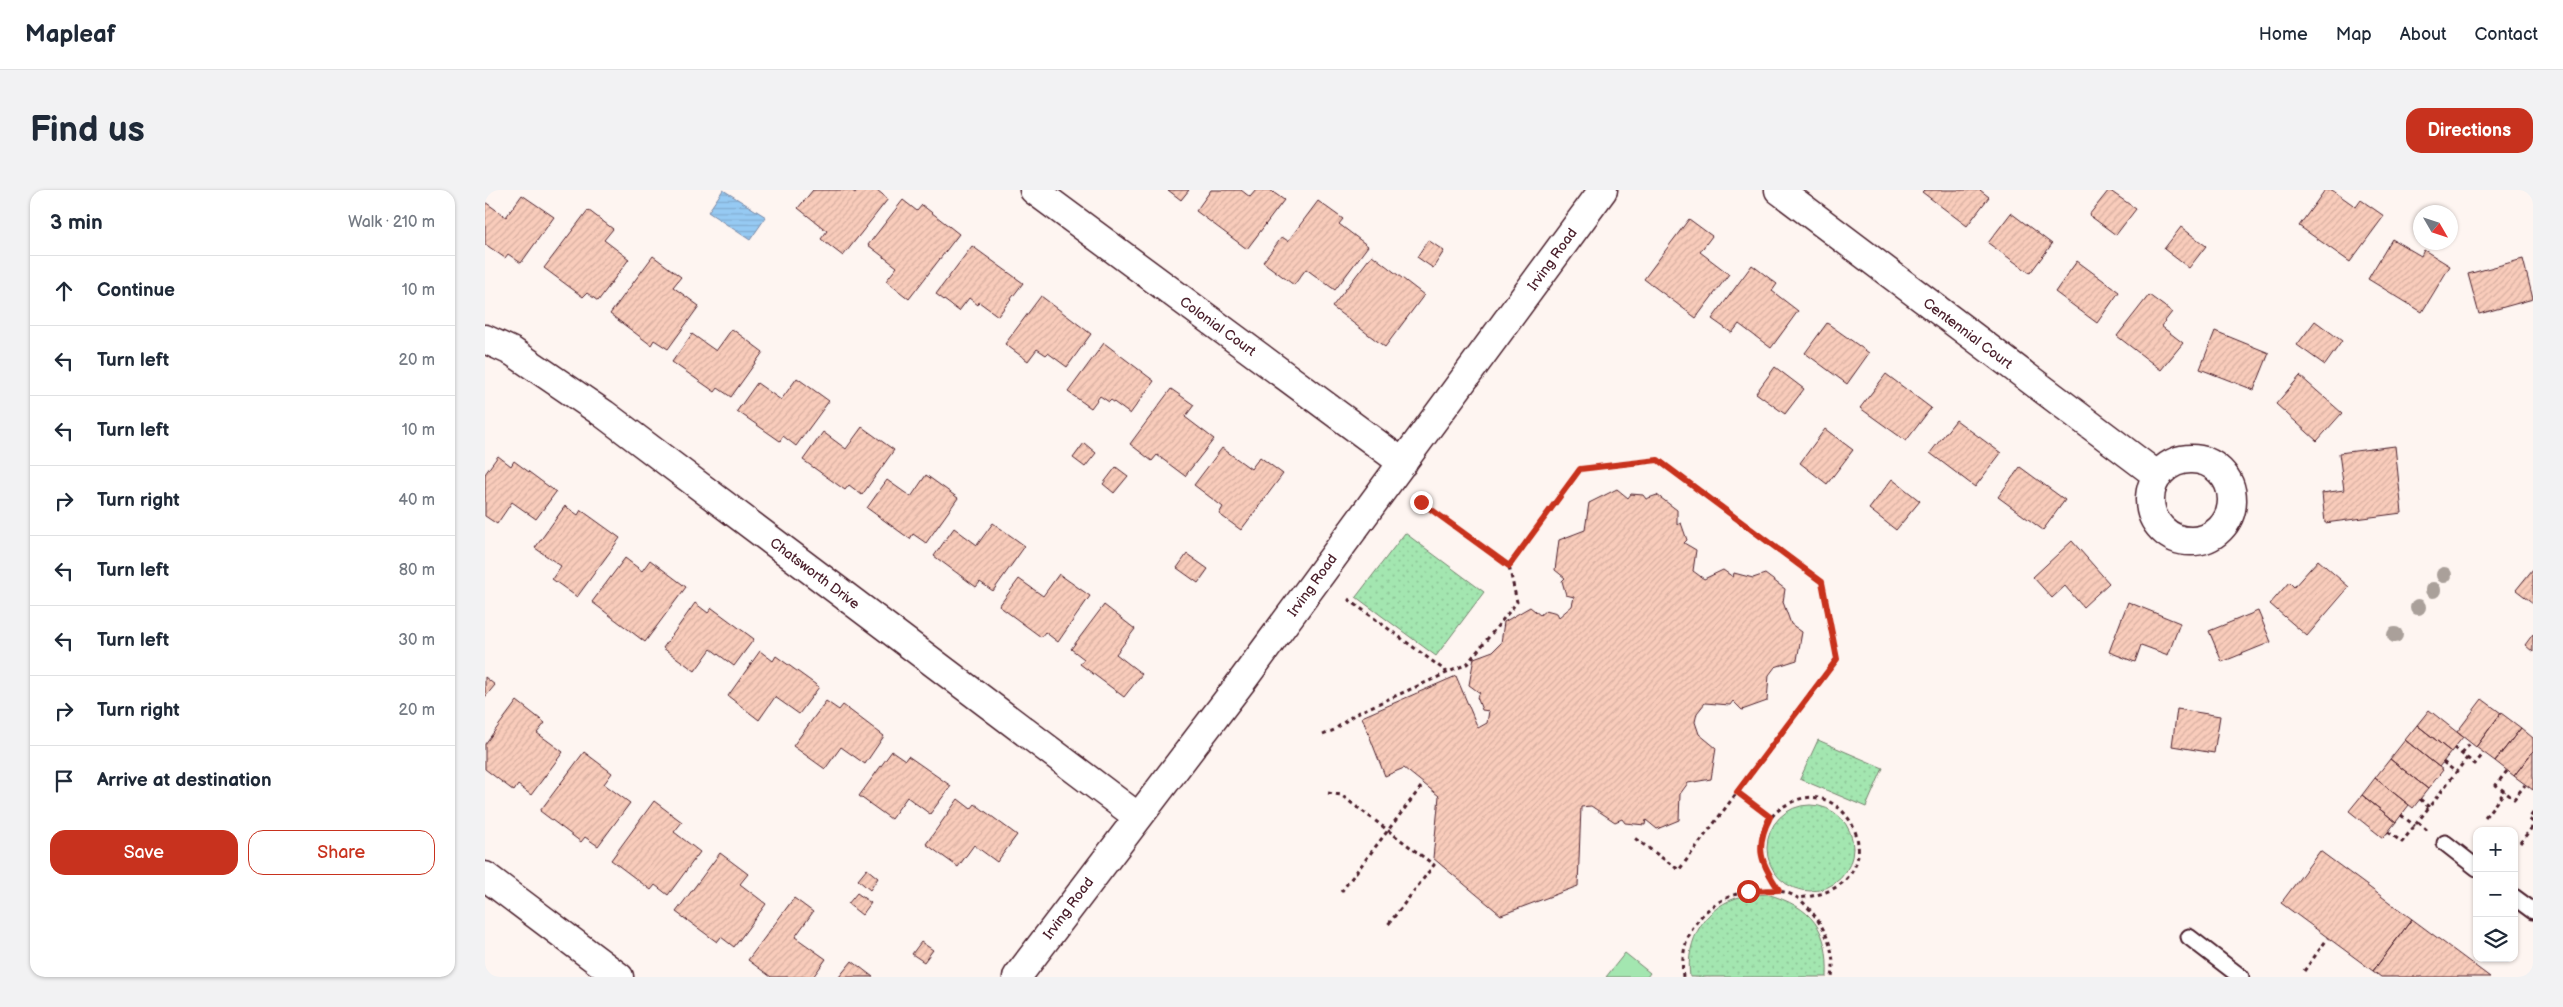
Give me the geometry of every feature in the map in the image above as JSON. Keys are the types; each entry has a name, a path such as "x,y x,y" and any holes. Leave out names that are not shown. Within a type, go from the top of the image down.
{"street":[{"name":"Colonial Court","path":"1034,190 1403,463"},
{"name":"Irving Road","path":"1017,977 1242,681 1603,190"},
{"name":"Centennial Court","path":"1779,190 2158,476"},
{"name":"Chatsworth Drive","path":"485,339 513,352 604,414 1138,817"},
{"path":"485,876 619,977"}],"lane":[{"path":"2445,843 2473,865"},
{"path":"2518,900 2533,911"},
{"path":"2189,937 2241,977"}],"path":[{"path":"1509,566 1580,469 1658,460 1822,582 1837,659 1679,870 1633,837"},
{"path":"1323,735 1334,730 1355,714 1467,664 1517,602 1509,566 1421,502"},
{"path":"1348,599 1448,672"},
{"path":"2462,754 2471,742"},
{"path":"2454,748 2475,764 2484,753"},
{"path":"2389,832 2402,842 2467,758"},
{"path":"2443,762 2456,772"},
{"path":"2507,771 2496,785 2514,798 2525,784"},
{"path":"1341,892 1421,787"},
{"path":"2485,817 2505,791"},
{"path":"1737,792 1770,817"},
{"path":"1328,793 1341,795 1434,865 1387,926"},
{"path":"1779,890 1763,865 1760,849 1762,833 1770,817 1781,807 1796,800 1812,798 1828,802 1842,810 1853,823 1858,838 1858,855 1853,870 1843,883 1830,892 1798,898"},
{"path":"2420,800 2429,807"},
{"path":"2533,813 2529,819 2533,822"},
{"path":"2401,816 2415,826"},
{"path":"2520,843 2533,826"},
{"path":"1683,977 1682,962 1688,936 1702,914 1723,898 1748,891 1779,890 1798,898 1818,919 1830,942 1834,968 1832,977"},
{"path":"2304,971 2328,938"}],"green space":[{"path":"1405,533 1484,592 1436,656 1356,597"},
{"path":"1818,740 1883,768 1866,807 1800,779"},
{"path":"1810,805 1826,808 1834,812 1846,824 1850,832 1853,848 1850,864 1846,872 1834,884 1826,888 1810,891 1794,888 1786,884 1774,872 1770,864 1767,848 1770,832 1774,824 1786,812 1794,808"},
{"path":"1767,894 1796,906 1815,922 1825,946 1827,977 1690,977 1689,963 1691,950 1700,926 1708,916 1718,907 1746,895"},
{"path":"1625,953 1650,973 1647,977 1606,977"}],"water":[{"path":"723,190 766,217 750,240 708,212"}],"building":[{"path":"813,190 851,190 855,193 857,190 877,190 888,199 843,256 821,239 827,231 798,208"},
{"path":"1168,190 1189,190 1181,200"},
{"path":"1211,190 1241,190 1250,197 1256,190 1270,190 1284,200 1247,249 1196,211"},
{"path":"1924,190 1980,190 1989,197 1967,226 1922,192"},
{"path":"2109,190 2136,209 2116,235 2089,215"},
{"path":"2325,190 2332,190 2356,207 2361,200 2384,216 2350,262 2299,226"},
{"path":"522,195 554,217 521,263 508,254 505,258 485,244 485,202 506,217"},
{"path":"903,200 917,211 922,205 959,234 909,299 886,281 897,267 868,245"},
{"path":"1318,201 1343,219 1339,224 1368,246 1335,290 1306,269 1294,285 1263,262 1282,237 1288,241"},
{"path":"588,210 613,229 604,240 629,259 598,301 587,293 583,297 544,268"},
{"path":"2011,213 2052,244 2030,273 1988,243"},
{"path":"1689,219 1712,236 1700,252 1729,274 1696,318 1644,279"},
{"path":"2181,227 2206,246 2189,268 2164,249"},
{"path":"2392,239 2421,256 2424,250 2450,266 2422,312 2368,279"},
{"path":"1428,240 1444,251 1433,268 1417,257"},
{"path":"972,246 1023,283 998,316 979,302 978,305 969,298 959,311 936,294"},
{"path":"1372,255 1424,295 1385,347 1332,307"},
{"path":"653,256 681,277 673,287 699,306 668,349 654,340 651,345 610,314"},
{"path":"2523,259 2533,299 2479,314 2468,274"},
{"path":"2077,261 2119,292 2097,323 2055,292"},
{"path":"1752,265 1777,284 1772,291 1798,311 1771,348 1739,324 1732,333 1712,319"},
{"path":"2149,295 2172,312 2161,326 2183,343 2161,370 2117,336"},
{"path":"1041,296 1091,334 1067,367 1048,353 1046,355 1037,349 1028,361 1005,344"},
{"path":"2315,321 2342,341 2325,365 2297,345"},
{"path":"1827,323 1869,353 1847,384 1805,353"},
{"path":"732,329 763,352 731,397 718,388 715,392 672,362 692,334 716,351"},
{"path":"2215,331 2269,353 2254,390 2200,369"},
{"path":"1104,343 1154,381 1130,414 1111,400 1109,402 1100,396 1091,408 1068,392"},
{"path":"1775,367 1804,389 1785,414 1756,393"},
{"path":"1886,374 1931,408 1906,441 1860,408"},
{"path":"2300,376 2342,413 2317,441 2276,404"},
{"path":"797,378 829,401 796,446 783,436 780,441 737,411 757,383 781,400"},
{"path":"1171,389 1194,405 1185,417 1214,439 1185,476 1157,455 1152,461 1130,444"},
{"path":"1956,420 2001,453 1975,487 1930,453"},
{"path":"862,427 894,450 862,495 849,485 845,490 803,460 823,432 846,449"},
{"path":"1825,429 1853,450 1827,484 1800,463"},
{"path":"1084,443 1096,453 1085,467 1073,458"},
{"path":"2395,446 2402,513 2325,523 2322,493 2344,490 2339,453"},
{"path":"1222,448 1251,469 1260,457 1283,474 1241,530 1219,514 1223,507 1194,485"},
{"path":"498,456 511,466 514,461 556,492 536,519 512,502 497,524 485,516 485,474"},
{"path":"1116,467 1128,476 1114,493 1103,484"},
{"path":"2020,467 2065,500 2043,530 1998,497"},
{"path":"926,475 958,498 926,543 913,534 910,539 867,508 887,480 911,497"},
{"path":"1892,479 1920,501 1896,530 1869,509"},
{"path":"1617,489 1628,498 1631,494 1643,495 1646,499 1657,495 1677,510 1677,525 1681,523 1687,540 1684,543 1696,550 1693,571 1704,579 1723,570 1733,577 1734,573 1753,578 1765,574 1785,589 1783,602 1791,624 1802,632 1797,660 1775,667 1769,675 1767,701 1742,710 1733,701 1730,705 1705,703 1697,713 1695,722 1699,734 1716,748 1711,779 1688,783 1680,794 1679,820 1657,829 1646,820 1645,825 1625,823 1622,819 1615,822 1591,806 1581,807 1578,886 1501,915 1433,858 1439,796 1404,768 1385,776 1362,717 1456,676 1478,728 1487,723 1489,711 1482,710 1477,697 1480,693 1469,685 1474,658 1493,651 1501,643 1504,622 1530,607 1540,615 1546,610 1557,613 1559,617 1572,606 1574,597 1566,595 1562,581 1565,578 1555,570 1559,540 1585,530 1589,503"},
{"path":"565,506 578,515 581,510 620,538 577,597 552,579 561,566 535,548"},
{"path":"993,523 1025,546 993,591 980,582 976,587 934,556 954,528 977,545"},
{"path":"2072,541 2109,583 2083,607 2065,586 2052,598 2033,577"},
{"path":"1187,554 1208,569 1198,583 1177,568"},
{"path":"625,558 642,571 650,560 686,587 645,642 592,602"},
{"path":"2318,560 2349,587 2307,636 2270,604 2289,582 2294,587"},
{"path":"2533,569 2533,603 2516,590"},
{"path":"1059,574 1090,596 1058,642 1045,632 1041,637 999,606 1019,579 1043,596"},
{"path":"2128,602 2180,623 2168,655 2141,645 2135,662 2109,652"},
{"path":"695,603 708,613 712,608 754,639 734,666 711,649 695,671 663,648"},
{"path":"1104,605 1135,629 1116,654 1142,674 1124,697 1080,664 1084,659 1071,649"},
{"path":"2258,611 2271,642 2222,662 2209,631"},
{"path":"2533,634 2533,652 2525,645"},
{"path":"760,651 773,661 776,656 819,687 799,714 775,697 759,720 728,696"},
{"path":"485,677 495,685 485,697"},
{"path":"2482,699 2501,713 2476,747 2457,732"},
{"path":"517,701 545,723 537,733 563,752 531,795 518,785 514,791 485,769 485,744"},
{"path":"826,701 839,710 843,705 884,736 865,764 841,747 825,769 793,746"},
{"path":"2177,709 2220,716 2214,753 2172,746"},
{"path":"2429,710 2463,737 2451,752 2417,725"},
{"path":"2501,713 2521,728 2495,761 2476,747"},
{"path":"2417,725 2451,752 2439,767 2405,740"},
{"path":"2521,728 2533,738 2533,751 2514,776 2495,761"},
{"path":"2405,740 2443,770 2428,789 2390,759"},
{"path":"892,751 905,760 908,756 951,786 930,814 907,797 891,819 859,796"},
{"path":"2533,751 2533,790 2514,776"},
{"path":"584,752 612,773 604,784 630,803 598,846 585,837 581,842 540,811"},
{"path":"2390,759 2428,789 2413,808 2375,778"},
{"path":"2375,778 2409,805 2396,822 2362,795"},
{"path":"2362,795 2396,822 2383,838 2349,811"},
{"path":"958,799 971,809 975,804 1017,835 997,862 974,845 958,867 926,844"},
{"path":"654,801 682,822 674,832 700,852 668,895 655,885 651,890 611,860"},
{"path":"2320,851 2412,919 2373,971 2281,903"},
{"path":"720,853 748,874 740,884 766,904 734,947 721,937 717,942 676,912"},
{"path":"867,869 878,878 870,890 858,880"},
{"path":"857,893 871,903 862,915 848,904"},
{"path":"794,898 813,912 795,937 826,959 813,977 771,977 748,960"},
{"path":"2412,919 2490,977 2381,977 2373,971"},
{"path":"921,942 933,950 924,962 912,954"},
{"path":"852,961 873,977 839,977"}],"route":[{"path":"1421,502 1509,566 1580,469 1658,460 1822,582 1837,659 1737,792 1770,817 1762,833 1760,849 1763,865 1779,890 1748,891"}]}
